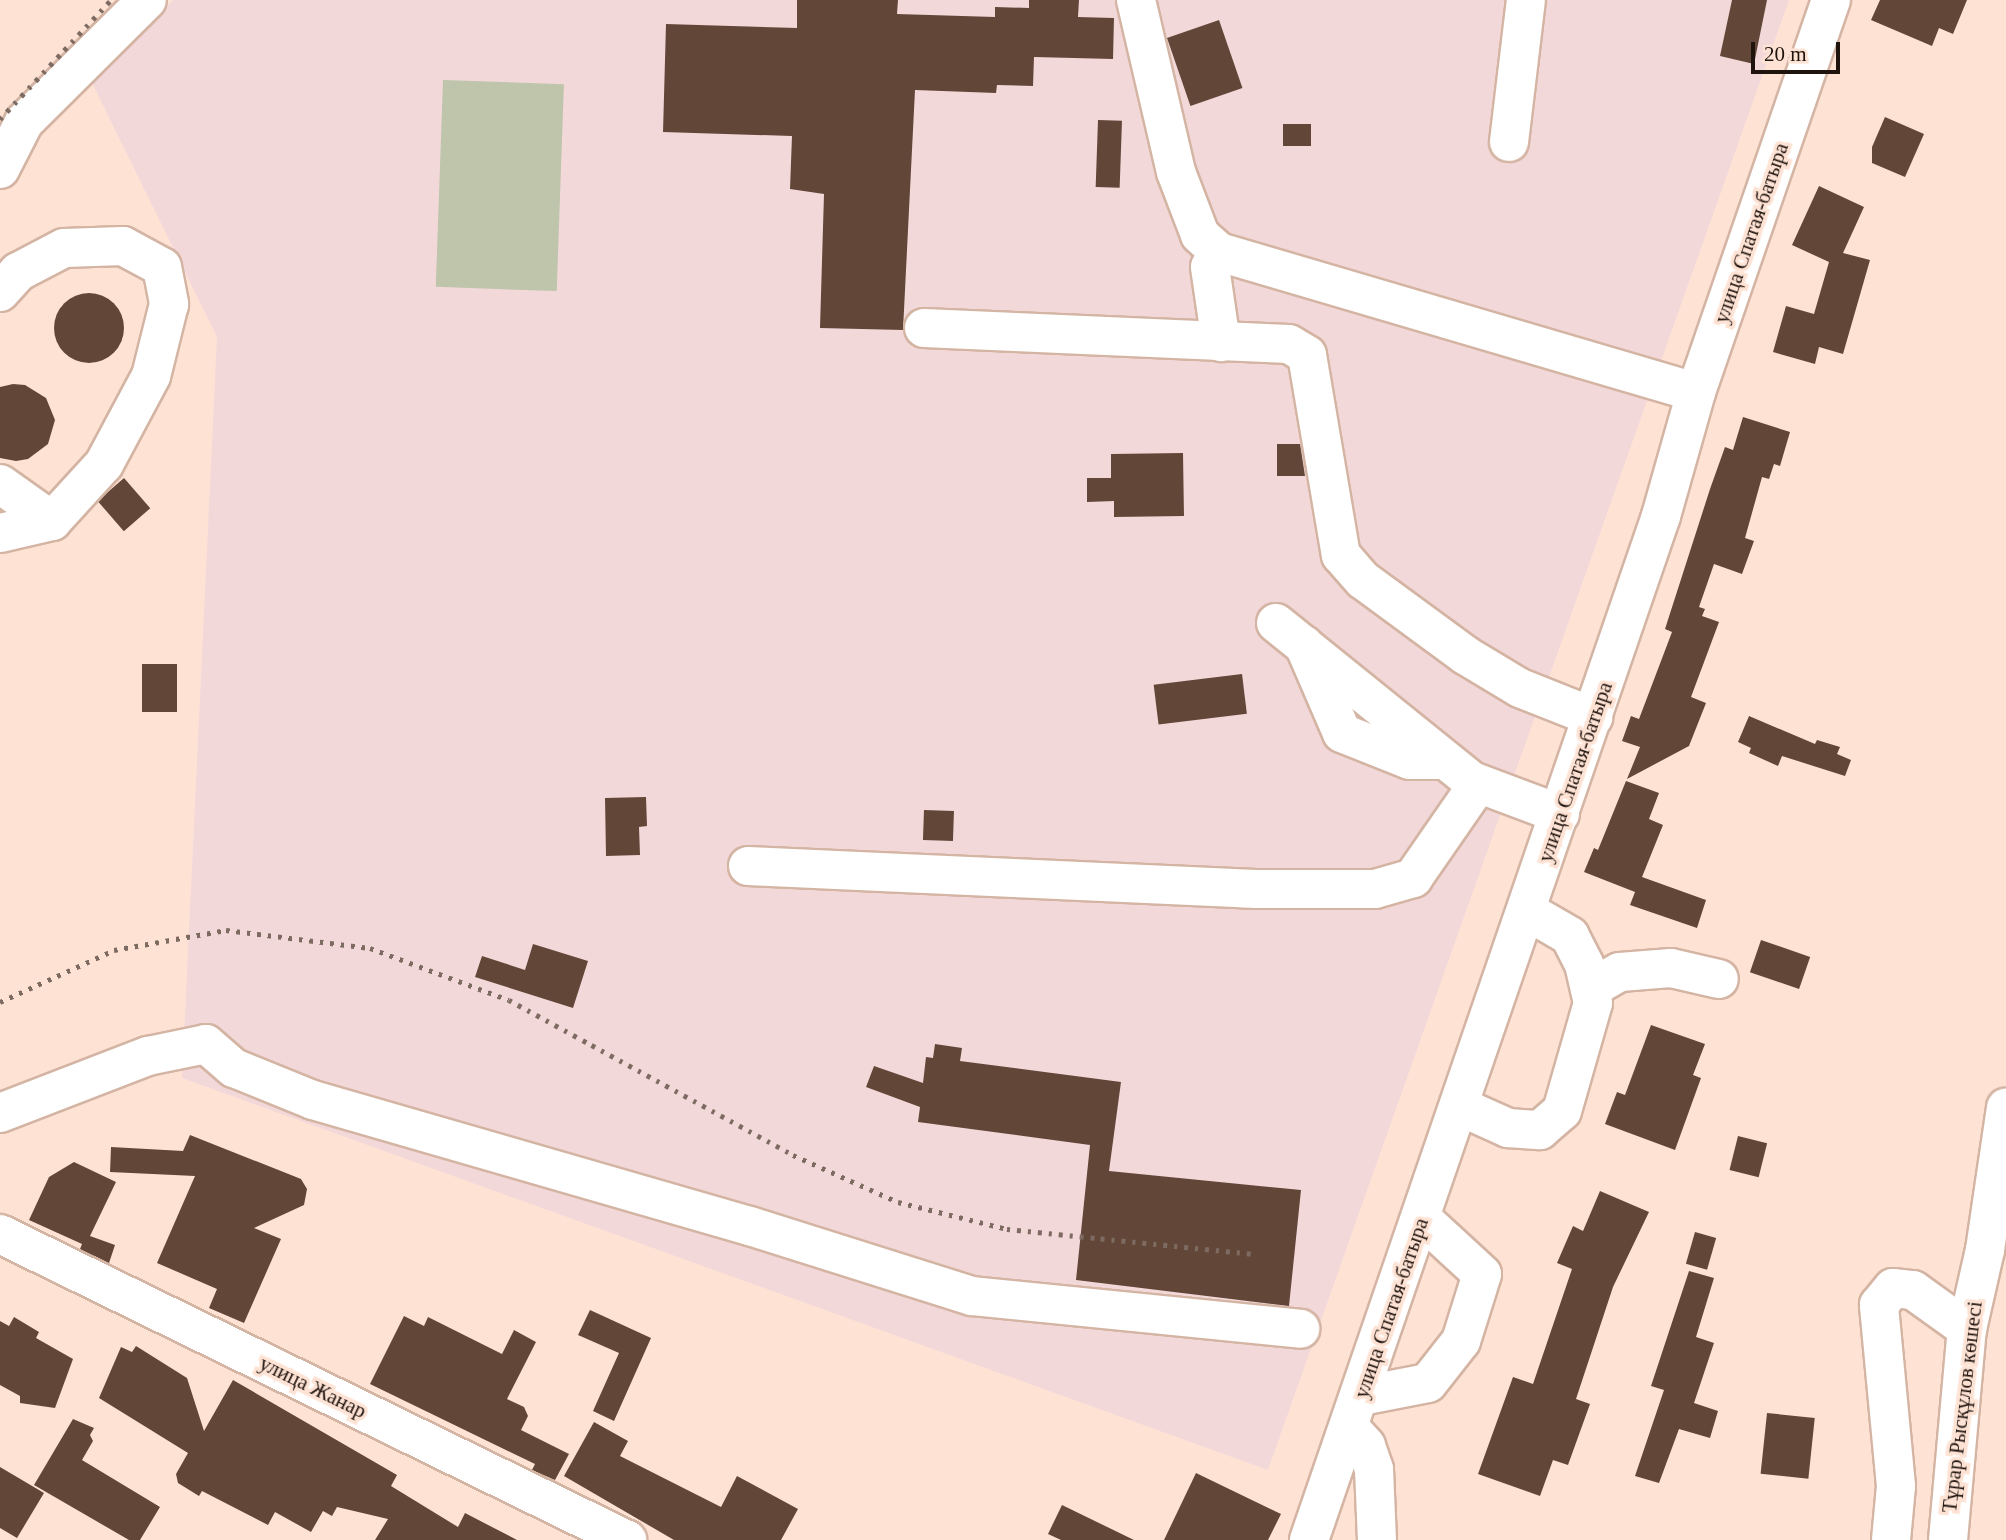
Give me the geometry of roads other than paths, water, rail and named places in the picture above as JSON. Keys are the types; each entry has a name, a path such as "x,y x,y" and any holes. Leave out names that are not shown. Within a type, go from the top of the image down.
{"street":[{"path":"1136,0 1176,172 1200,235 1219,252 1696,392"},
{"path":"1508,142 1526,0"},
{"name":"улица Спатая-батыра","path":"1309,1540 1593,717 1661,516 1696,392 1830,0"},
{"path":"0,169 24,122 149,3"},
{"path":"0,292 18,272 64,248 123,246 162,267 169,304 151,376 104,464 52,521 0,533"},
{"path":"1219,252 1210,267 1221,342"},
{"path":"924,328 1289,344 1307,355 1341,555 1363,580 1465,655 1520,688 1593,717"},
{"path":"0,484 52,521"},
{"path":"1290,634 1443,760 1478,783 1560,814"},
{"path":"748,866 1256,889 1375,889 1413,878 1478,783"},
{"path":"1459,1106 1508,1128 1540,1130 1562,1111 1593,1003 1570,936 1527,911"},
{"path":"1590,989 1620,972 1671,968 1719,979"},
{"path":"0,1113 148,1056 206,1044 234,1068 313,1100 750,1226 972,1296 1300,1329"},
{"name":"Тұрар Рысқұлов көшесі","path":"1948,1540 1967,1329 1985,1250 2006,1108"},
{"path":"1377,1540 1374,1469 1355,1412 1428,1383 1461,1341 1482,1273 1421,1218"},
{"name":"улица Жанар","path":"0,1234 627,1540"},
{"path":"1891,1540 1896,1486 1879,1305 1893,1288 1913,1290 1967,1329"}],"railway":[{"path":"0,119 111,0"},
{"path":"0,1002 114,950 226,930 370,948 509,1000 793,1155 898,1202 1007,1229 1252,1254"}]}
